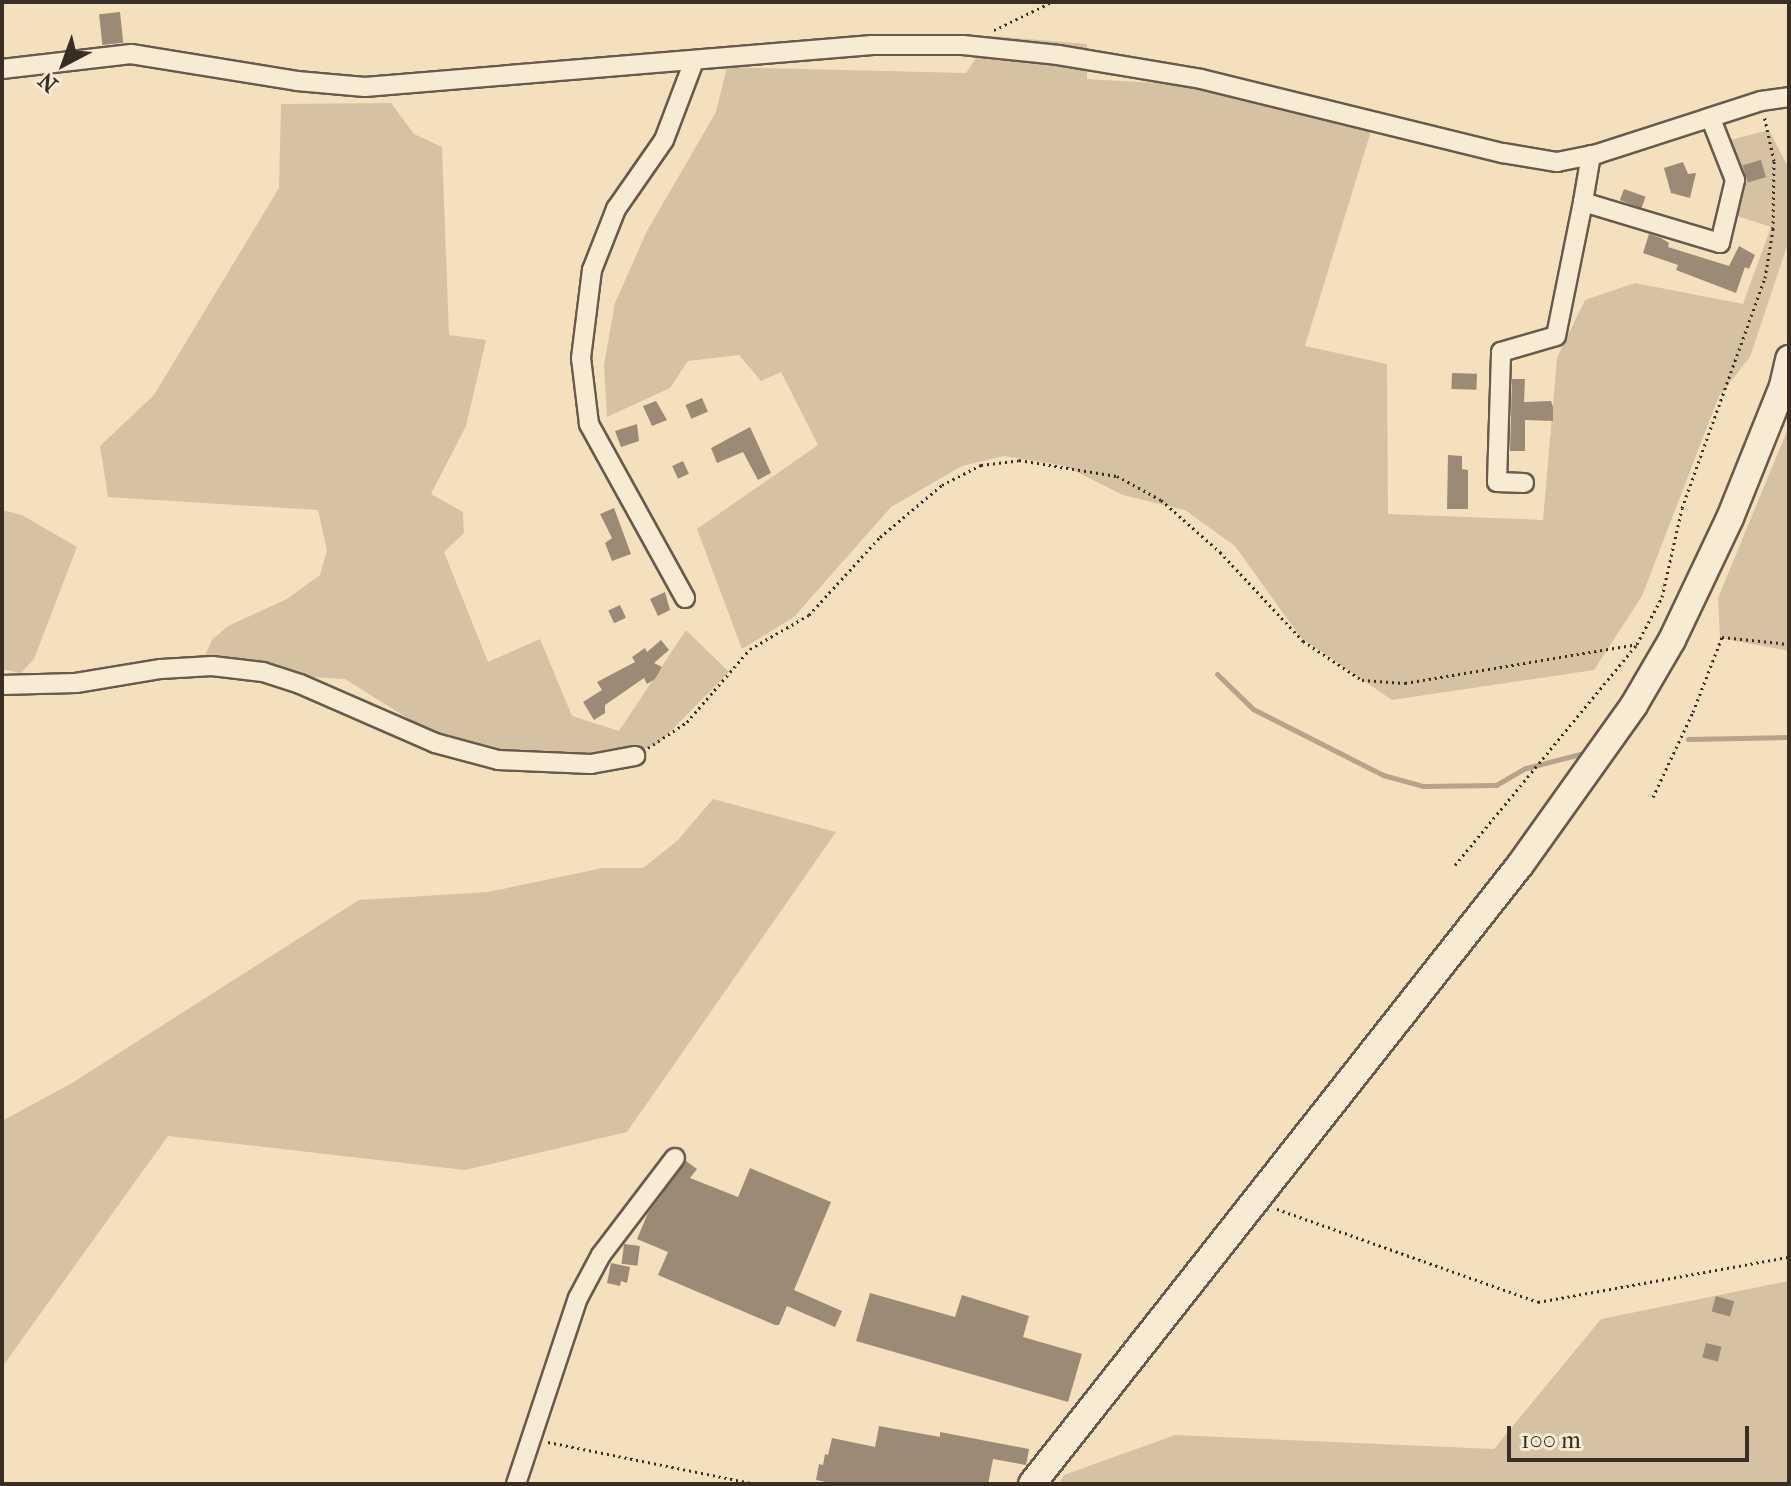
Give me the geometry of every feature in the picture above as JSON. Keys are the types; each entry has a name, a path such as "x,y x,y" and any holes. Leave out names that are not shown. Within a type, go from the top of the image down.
{"street":[{"path":"2,69 131,54 270,77 365,87 872,45 963,45 1058,55 1201,79 1557,162 1591,155 1761,101 1789,97"},
{"path":"685,598 589,424 581,358 592,270 616,209 664,140 694,61"},
{"path":"1583,202 1720,243 1735,180 1711,119"},
{"path":"1524,483 1497,482 1501,352 1556,336 1562,322 1591,155"},
{"path":"1032,1484 1529,854 1634,705 1672,640 1730,518 1783,386 1789,359"},
{"path":"2,685 76,683 161,669 212,666 300,684 435,743 498,760 591,764 635,756"},
{"path":"516,1484 578,1298 601,1255 675,1158"}],"path":[{"path":"963,45 1052,2"},
{"path":"1455,865 1637,644 1662,597 1682,508 1765,278 1773,229 1774,161 1761,101"},
{"path":"635,756 687,722 731,666 750,649 809,615 880,537 942,485 981,465 1019,460 1117,476 1161,500 1220,552 1303,641 1362,680 1405,683 1637,644"},
{"path":"1653,797 1693,712 1722,637 1789,644"},
{"path":"1254,1201 1538,1302 1789,1257"},
{"path":"532,1438 756,1484"}],"shaded area":[{"path":"991,36 1087,44 1087,79 1244,88 1371,131 1305,346 1387,364 1388,514 1543,520 1557,358 1585,300 1635,283 1743,304 1771,227 1737,216 1730,140 1769,130 1789,169 1789,240 1750,357 1719,396 1642,596 1594,670 1392,700 1301,638 1235,546 1185,510 1123,495 1065,466 1004,456 962,466 891,507 794,617 742,649 697,529 818,445 781,372 761,381 739,355 688,361 670,388 607,417 604,365 615,303 647,231 716,112 727,67 966,73"},
{"path":"391,103 414,134 442,147 449,335 486,340 466,426 431,494 463,512 464,533 444,552 488,662 540,639 572,716 619,731 686,630 729,672 659,743 621,758 476,761 345,679 220,672 204,658 212,640 228,626 287,599 320,575 327,551 318,510 108,497 100,446 154,395 279,188 281,104"},
{"path":"1789,426 1789,651 1720,638 1718,598"},
{"path":"2,510 22,515 77,547 34,659 21,673 2,669"},
{"path":"713,799 836,832 627,1132 465,1170 168,1136 2,1367 2,1121 72,1083 359,900 488,892 603,868 643,868 677,841"},
{"path":"1789,1281 1789,1484 1059,1484 1064,1475 1175,1435 1494,1449 1601,1319"}],"building":[{"path":"120,12 123,43 102,45 99,14"},
{"path":"1761,160 1766,177 1748,183 1743,165"},
{"path":"1683,162 1688,174 1696,173 1690,198 1671,193 1664,168"},
{"path":"1624,189 1646,197 1642,208 1620,200"},
{"path":"1649,234 1669,243 1668,247 1729,266 1739,246 1755,255 1749,269 1745,267 1736,293 1676,270 1678,265 1643,253"},
{"path":"1452,373 1477,374 1476,390 1451,389"},
{"path":"1512,379 1525,379 1524,402 1551,401 1553,407 1553,421 1525,420 1525,451 1510,451"},
{"path":"702,398 708,412 691,419 685,405"},
{"path":"656,401 667,420 652,426 643,406"},
{"path":"637,424 639,441 621,447 615,431"},
{"path":"750,427 771,473 758,480 743,452 717,463 711,448"},
{"path":"1448,455 1462,456 1462,469 1468,470 1468,509 1447,509"},
{"path":"683,461 689,474 678,479 672,466"},
{"path":"614,508 631,554 612,561 605,543 612,538 600,514"},
{"path":"665,592 670,610 658,616 650,599"},
{"path":"620,605 626,618 614,623 608,610"},
{"path":"661,640 669,650 654,663 662,667 655,679 647,684 644,678 605,705 605,713 594,720 583,702 602,690 597,682 635,662 632,657 645,648 647,652"},
{"path":"686,1161 697,1169 690,1178 738,1197 750,1168 831,1202 794,1290 842,1311 835,1327 787,1306 779,1325 775,1325 658,1275 668,1252 637,1239 648,1213"},
{"path":"624,1244 640,1246 637,1266 622,1264"},
{"path":"611,1263 630,1267 627,1283 621,1281 620,1286 607,1283"},
{"path":"870,1293 955,1317 962,1295 1029,1316 1023,1337 1082,1354 1068,1402 856,1341"},
{"path":"1716,1296 1734,1301 1730,1317 1712,1311"},
{"path":"1706,1343 1722,1347 1718,1361 1702,1358"},
{"path":"879,1426 940,1437 940,1432 1029,1449 1026,1465 993,1459 988,1484 835,1484 816,1480 819,1464 823,1465 825,1454 828,1455 832,1438 875,1447"}],"waterway":[{"path":"1217,674 1253,709 1383,775 1423,786 1496,785 1526,768 1580,754"},
{"path":"1688,739 1789,737"}]}
